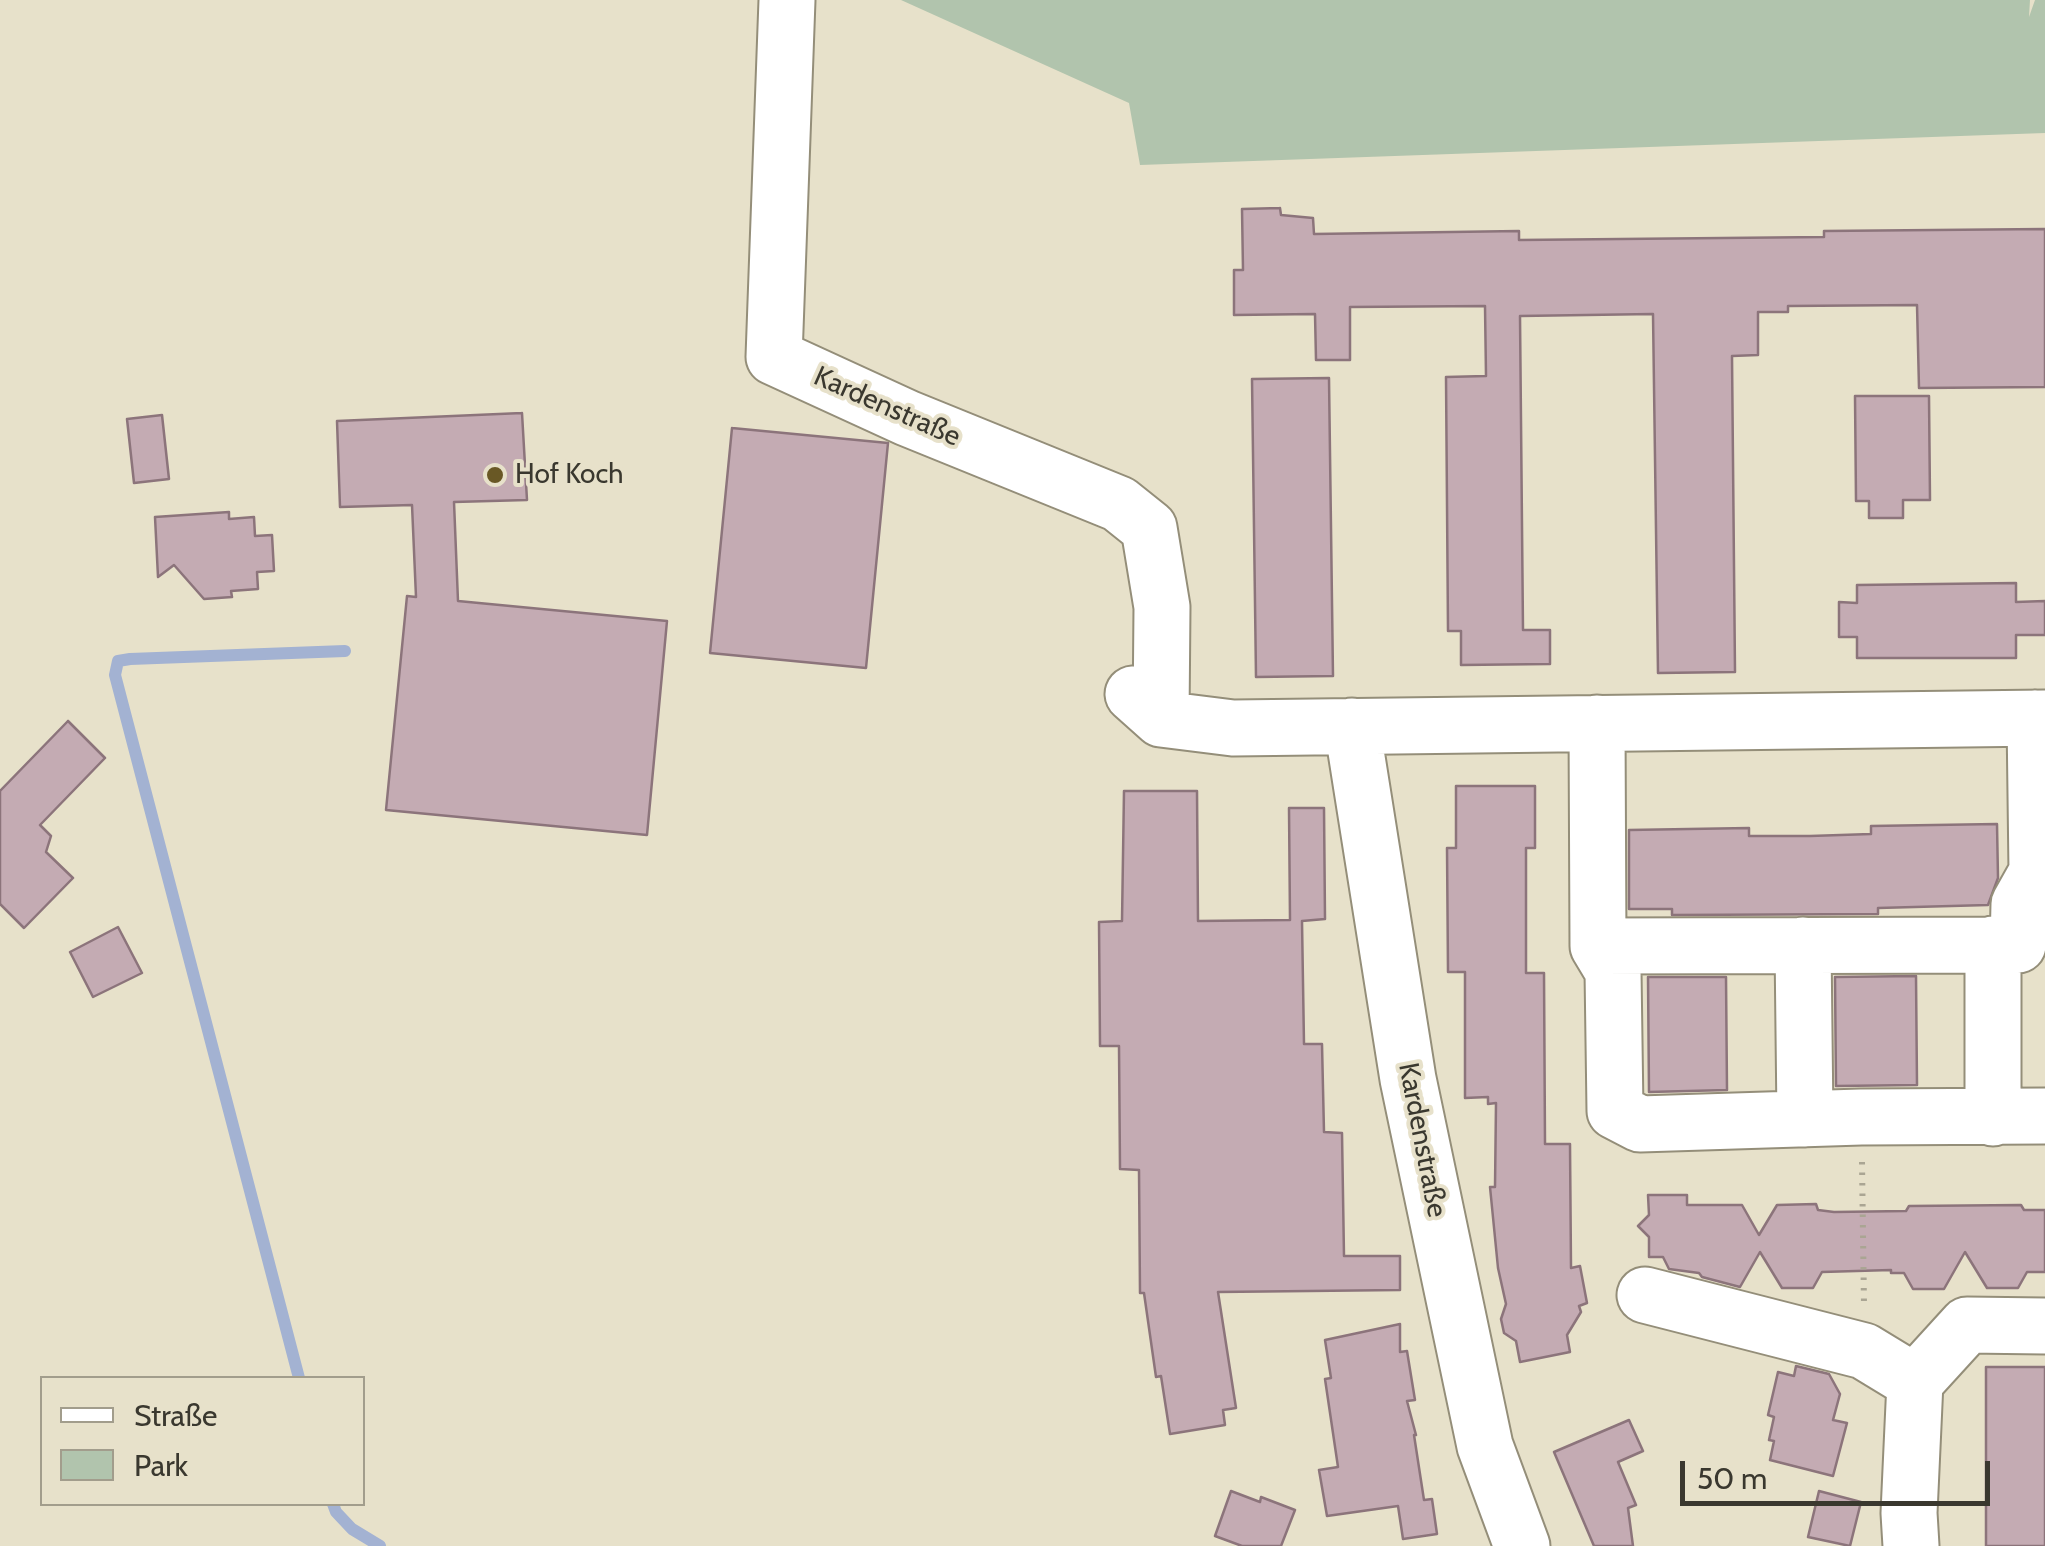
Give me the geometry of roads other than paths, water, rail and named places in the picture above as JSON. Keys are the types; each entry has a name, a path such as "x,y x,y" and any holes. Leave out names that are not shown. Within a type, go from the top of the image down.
{"street":[{"name":"Kardenstraße","path":"787,0 774,357 907,418 1119,504 1149,528 1162,607 1147,706 1233,728 2040,718 2037,872 2019,904 2018,945 1993,944"},
{"path":"1597,723 1598,946 1612,971 1616,1111 1640,1124 2019,1117 1993,944 1598,946"},
{"name":"Kardenstraße","path":"1352,726 1408,1080 1484,1446 1522,1546"},
{"path":"1803,945 1805,1119"},
{"path":"1645,1295 1864,1351 1914,1382"},
{"path":"1911,1546 1914,1382 1967,1325 2045,1326"}],"waterway":[{"path":"298,1376 115,675 118,661 130,659 345,651"},
{"path":"334,1506 352,1529 380,1546"}],"place":[{"name":"Hof Koch","path":"495,475"}]}
